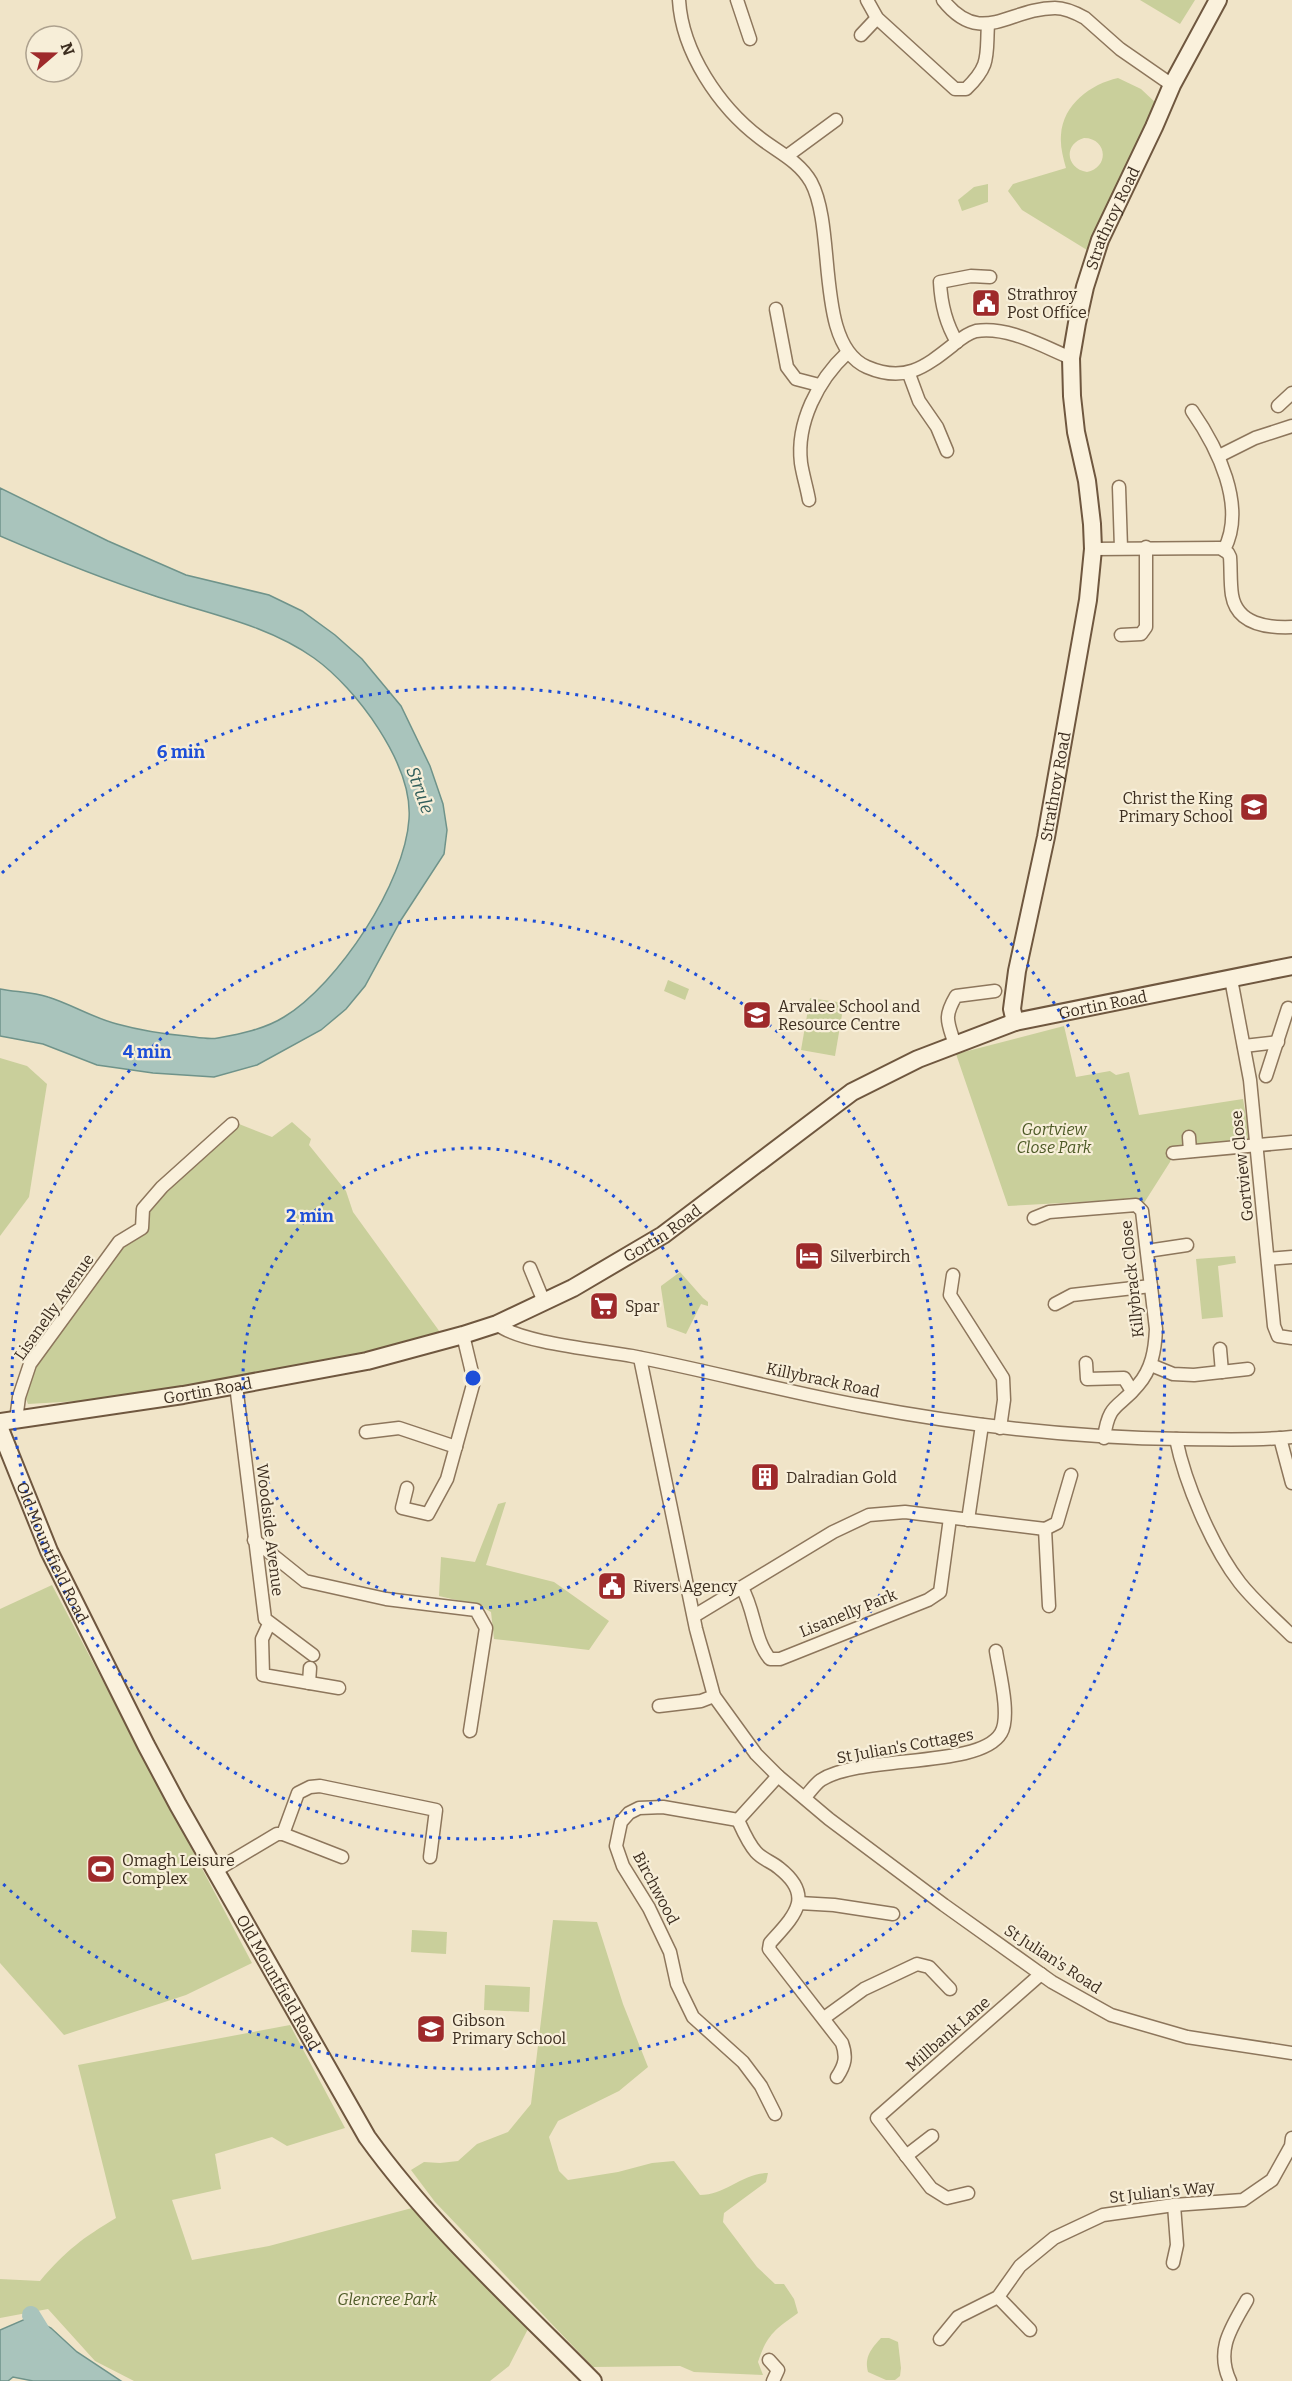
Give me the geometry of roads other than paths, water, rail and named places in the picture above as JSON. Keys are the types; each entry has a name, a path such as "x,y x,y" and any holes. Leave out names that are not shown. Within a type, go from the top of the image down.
{"street":[{"path":"679,0 680,12 694,56 720,98 759,137 787,156 801,169 812,184 826,244 831,307 847,353 864,366 876,370 909,374 924,367 974,332 994,330 1071,358"},
{"path":"737,0 750,39"},
{"path":"867,0 877,18 955,88 966,89 981,75 986,59 988,24"},
{"path":"943,0 953,13 975,24 988,24 1045,9 1057,8 1074,12 1085,18 1120,49 1172,85"},
{"name":"Strathroy Road","path":"1015,1022 1012,1009 1015,982 1067,721 1088,600 1093,549 1087,482 1076,432 1071,358 1085,287 1100,240 1172,85 1218,0"},
{"path":"861,34 877,18"},
{"path":"787,156 836,120"},
{"path":"957,342 951,333 941,300 940,282 971,276 990,277"},
{"path":"776,309 788,367 796,379 819,385"},
{"path":"809,500 801,462 801,434 819,385 832,367 847,353"},
{"path":"909,374 919,401 937,427 947,451"},
{"path":"1278,406 1292,393"},
{"path":"1192,411 1219,456 1229,482 1231,535 1224,550"},
{"path":"1219,456 1255,438 1292,426"},
{"path":"1119,487 1121,548"},
{"path":"1121,634 1141,634 1146,627 1146,547"},
{"path":"1093,549 1146,547 1224,550 1230,557 1232,595 1234,604 1240,613 1258,625 1268,628 1292,627"},
{"name":"Gortin Road","path":"8,1421 236,1385 367,1361 497,1324 573,1288 663,1235 852,1092 918,1059 1015,1022 1292,966"},
{"name":"Gortview Close","path":"1231,979 1250,1080 1274,1326 1278,1336 1292,1338"},
{"path":"955,1045 947,1019 947,1011 956,996 995,991"},
{"path":"1266,1076 1288,1008"},
{"path":"1244,1046 1278,1042"},
{"name":"Lisanelly Avenue","path":"8,1421 30,1364 119,1242 142,1228 143,1209 162,1187 232,1124"},
{"path":"1189,1137 1190,1151"},
{"path":"1173,1153 1292,1142"},
{"name":"Killybrack Close","path":"1034,1218 1048,1212 1136,1204 1142,1211 1156,1329 1155,1348 1151,1365 1132,1391 1115,1405 1106,1421 1104,1438"},
{"path":"1147,1251 1187,1245"},
{"path":"1268,1259 1292,1257"},
{"path":"531,1268 544,1302"},
{"path":"953,1275 950,1295 1003,1378 1004,1400 1000,1428"},
{"path":"1055,1304 1072,1295 1151,1286"},
{"name":"Killybrack Road","path":"497,1324 506,1331 529,1338 640,1358 863,1406 1000,1428 1104,1438 1286,1437"},
{"path":"407,1488 402,1508 428,1514 447,1479 474,1381 463,1335"},
{"path":"1220,1349 1222,1372"},
{"path":"640,1358 694,1616 714,1696 701,1701 659,1706"},
{"path":"1086,1363 1087,1379 1124,1378 1132,1391"},
{"path":"1151,1365 1173,1374 1194,1375 1248,1369"},
{"name":"Woodside Avenue","path":"236,1385 254,1540 265,1619 269,1624"},
{"path":"968,1520 982,1425"},
{"path":"366,1432 399,1428 456,1448"},
{"name":"Old Mountfield Road","path":"0,1429 49,1551 146,1745 367,2138 396,2178 434,2220 593,2381"},
{"path":"1286,1437 1292,1483"},
{"path":"1176,1439 1189,1484 1210,1533 1240,1582 1292,1636"},
{"path":"694,1616 832,1532 869,1515 906,1512 1045,1529 1057,1523 1071,1475"},
{"name":"Lisanelly Park","path":"742,1588 750,1603 763,1651 770,1659 780,1659 928,1600 940,1592 950,1518"},
{"path":"1045,1529 1049,1606"},
{"path":"254,1540 305,1581 386,1599 476,1610 486,1628 470,1731"},
{"path":"313,1655 269,1624 262,1639 263,1675 339,1688"},
{"name":"St Julian's Cottages","path":"804,1797 821,1780 848,1770 910,1760 965,1755 989,1746 1002,1732 1005,1714 996,1651"},
{"path":"309,1683 310,1668"},
{"name":"St Julian's Road","path":"714,1696 756,1754 778,1776 829,1819 1041,1974 1111,2015 1187,2037 1292,2053"},
{"path":"778,1776 738,1820 746,1838 757,1853 780,1868 792,1880 798,1892 799,1902 795,1914 770,1943 769,1949 842,2043 846,2054 845,2064 837,2077"},
{"path":"283,1834 298,1793 310,1787 320,1786 436,1810 430,1857"},
{"name":"Birchwood","path":"738,1820 663,1807 639,1808 629,1813 621,1822 616,1846 623,1866 649,1908 670,1952 677,1984 693,2017 742,2062 761,2086 775,2114"},
{"path":"215,1870 277,1834 283,1834 342,1857"},
{"path":"799,1902 893,1914"},
{"path":"824,2018 864,1989 916,1964 929,1967 950,1989"},
{"name":"Millbank Lane","path":"906,2156 877,2118 1041,1974"},
{"path":"932,2136 906,2156 931,2188 947,2198 968,2193"},
{"name":"St Julian's Way","path":"940,2339 958,2317 998,2297 1020,2266 1054,2238 1103,2215 1174,2205 1243,2200 1272,2180 1291,2146 1292,2138"},
{"path":"1173,2264 1177,2245 1174,2205"},
{"path":"998,2297 1030,2330"},
{"path":"1230,2381 1222,2356 1231,2328 1247,2300"},
{"path":"769,2360 778,2370 772,2381"}],"water":[{"name":"Strule","path":"0,488 108,541 186,575 269,595 302,611 335,635 362,659 401,706 430,766 443,804 447,830 444,854 401,920 365,986 346,1009 321,1030 257,1065 214,1077 153,1073 97,1065 43,1044 0,1036 0,989 48,997 125,1026 202,1038 214,1039 244,1033 269,1025 284,1017 305,1002 346,957 382,901 395,872 405,845 409,819 408,798 402,775 392,752 379,729 347,688 330,671 296,646 257,628 116,583 0,536"},
{"path":"30,2317 51,2328 77,2352 121,2381 33,2381 13,2377 8,2381 0,2381 0,2330"}],"waterway":[{"path":"31,2315 47,2341"}],"place":[{"name":"Strathroy Post Office","path":"986,303"},
{"name":"Christ the King Primary School","path":"1254,807"},
{"name":"Arvalee School and Resource Centre","path":"757,1015"},
{"name":"Silverbirch","path":"809,1256"},
{"name":"Spar","path":"604,1306"},
{"name":"Dalradian Gold","path":"765,1477"},
{"name":"Rivers Agency","path":"612,1586"},
{"name":"Omagh Leisure Complex","path":"101,1869"},
{"name":"Gibson Primary School","path":"431,2029"}],"park label":[{"name":"Gortview Close Park","path":"1054,1138"},
{"name":"Glencree Park","path":"387,2299"}]}
